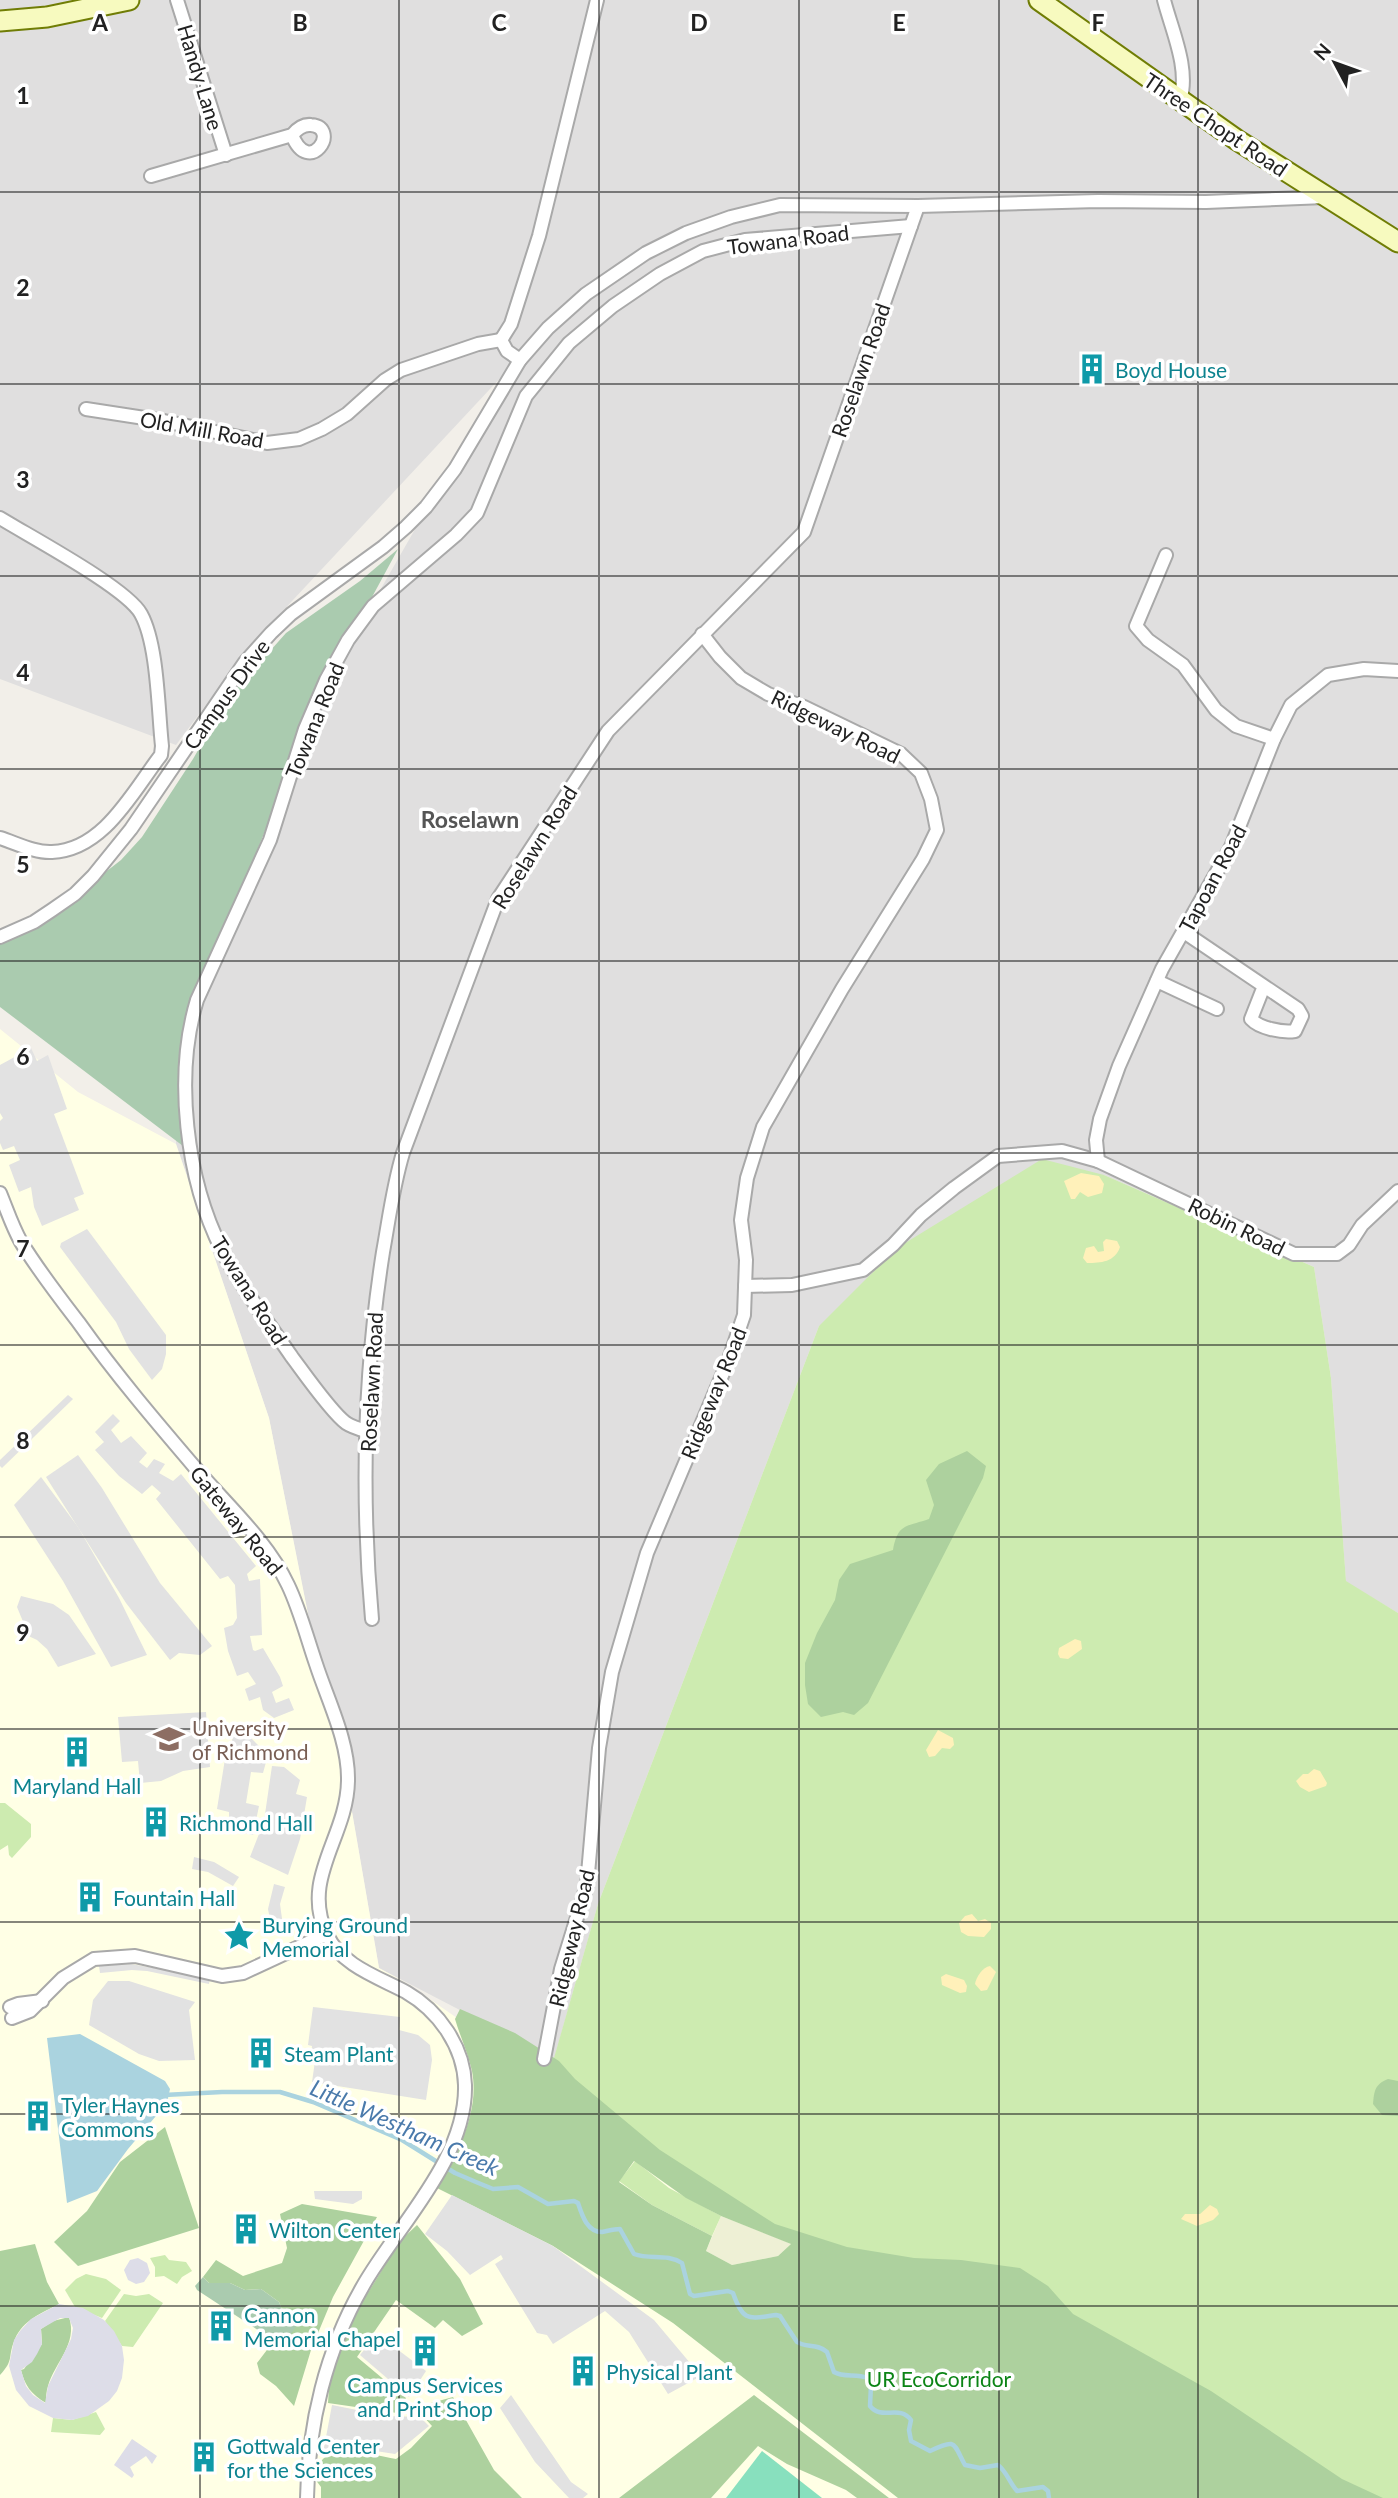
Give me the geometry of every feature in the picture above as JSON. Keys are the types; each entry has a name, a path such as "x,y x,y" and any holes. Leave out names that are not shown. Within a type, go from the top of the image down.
{"main road":[{"path":"0,20 47,17 129,0"},
{"name":"Three Chopt Road","path":"1039,0 1180,101 1398,242"}],"street":[{"name":"Handy Lane","path":"177,0 226,155"},
{"path":"520,360 507,351 501,340 511,324 539,236 597,0"},
{"path":"1164,0 1183,72 1184,88 1180,101"},
{"name":"Handy Lane","path":"151,176 292,135"},
{"name":"Towana Road","path":"505,384 520,360 548,328 586,294 646,253 686,233 731,216 780,205 1206,202 1325,197"},
{"name":"Roselawn Road","path":"372,1619 366,1431 376,1298 393,1187 403,1153 498,899 608,732 804,532 918,206"},
{"name":"Towana Road","path":"366,1431 342,1420 303,1372 223,1252 213,1231 189,1145 186,1055 197,1000 270,841 305,729 331,670 353,632 373,606 457,535 477,513 526,396 569,343 613,306 660,274 702,251 745,240 911,226"},
{"name":"Old Mill Road","path":"86,409 164,421 267,443 299,439 323,429 347,414 385,380 401,370 478,344 501,340"},
{"path":"505,384 526,396"},
{"name":"Campus Drive","path":"0,937 34,922 75,894 93,876 131,829 245,662 271,633 319,592 383,547 426,507 454,469 505,384"},
{"path":"0,518 111,587 137,608 149,638 161,755 166,778"},
{"path":"1166,555 1136,626 1148,640 1183,665 1216,710 1236,726 1274,739"},
{"name":"Ridgeway Road","path":"544,2059 561,1969 587,1885 599,1748 612,1672 647,1553 729,1359 744,1315 746,1261 741,1220 747,1178 763,1127 842,989 923,859 937,830 931,799 921,773 901,754 804,707 768,694 741,678 702,634"},
{"name":"Tapoan Road","path":"1098,1161 1096,1140 1100,1119 1119,1066 1157,981 1231,847 1274,739 1291,705 1328,675 1364,668 1398,671"},
{"path":"0,838 40,851 52,852 78,846 100,832 111,820 161,755"},
{"path":"1184,932 1264,986"},
{"path":"1157,981 1217,1009"},
{"name":"Robin Road","path":"745,1286 792,1285 863,1270 893,1245 921,1215 998,1156 1062,1151 1098,1161 1294,1254 1337,1254 1349,1245 1362,1226 1398,1191"},
{"name":"Gateway Road","path":"0,1193 24,1246 96,1347 122,1382 263,1545 287,1584 347,1761 346,1804 318,1889 318,1909 327,1934"},
{"path":"6,2010 19,2017 30,2011 63,1978 94,1959 135,1956 222,1976 243,1973 327,1934 349,1961 426,2006 451,2038 464,2074 460,2125 432,2182 362,2287 334,2348 312,2435 307,2498"}],"shaded area":[{"path":"0,0 1398,0 1398,1613 1346,1582 1331,1378 1314,1267 1104,1175 819,1326 598,1904 554,2059 379,1968 351,1806 311,1629 269,1418 176,1144 176,1024 184,1031 265,831 304,723 504,374 251,645 176,745 0,679"},
{"path":"398,549 304,723 265,831 184,1031 183,1146 0,1007 0,935 44,920 121,860 142,837 193,759 229,697 286,633 360,581"},
{"name":"University of Richmond","path":"0,1029 78,1092 176,1144 269,1418 311,1629 351,1806 379,1968 408,1984 457,2018 1342,2498 0,2498"},
{"path":"31,1048 37,1061 48,1055 67,1109 54,1114 84,1194 74,1198 79,1210 42,1226 34,1207 31,1187 19,1192 9,1165 20,1160 14,1146 3,1150 0,1143 0,1121 3,1118 0,1113 0,1065"},
{"path":"87,1229 166,1335 166,1354 162,1369 152,1380 129,1349 116,1322 60,1247 61,1243"},
{"path":"68,1395 73,1399 2,1468 0,1460"},
{"path":"113,1414 120,1421 111,1430 121,1443 131,1436 147,1453 139,1462 147,1468 154,1459 165,1464 159,1473 173,1481 181,1474 256,1566 247,1574 249,1581 260,1579 262,1635 250,1636 253,1650 263,1648 280,1677 283,1686 272,1692 276,1703 289,1698 294,1710 274,1718 263,1710 260,1697 249,1701 245,1689 256,1684 248,1672 237,1676 228,1651 224,1628 233,1625 237,1618 235,1585 228,1576 220,1579 156,1499 161,1493 152,1485 142,1494 119,1476 95,1450 104,1442 95,1432"},
{"path":"78,1455 102,1488 160,1583 212,1646 200,1655 179,1653 170,1660 126,1603 46,1477"},
{"path":"41,1477 78,1527 119,1598 147,1655 111,1667 63,1581 14,1505"},
{"path":"21,1596 53,1604 69,1615 96,1654 58,1667 47,1649 37,1640 20,1632 24,1624 17,1607"},
{"path":"206,1712 210,1767 183,1771 161,1781 140,1783 138,1761 122,1762 118,1717"},
{"path":"239,1726 268,1755 263,1773 251,1772 246,1803 259,1806 253,1835 235,1831 229,1823 229,1812 217,1809 225,1759"},
{"path":"272,1766 284,1767 300,1780 296,1794 307,1797 300,1839 288,1875 250,1857 264,1821"},
{"path":"194,1857 214,1862 239,1877 233,1886 208,1872 192,1869"},
{"path":"274,1884 285,1887 280,1904 283,1926 272,1929 268,1909"},
{"path":"131,1964 210,1978 209,1984 147,1971 100,1973 99,1966"},
{"path":"108,1981 129,1981 195,2002 189,2010 195,2060 159,2061 139,2054 89,2025 93,2000"},
{"path":"313,2007 400,2017 399,2030 418,2035 430,2045 432,2060 426,2100 312,2082 315,2061 311,2060 312,2046 308,2045"},
{"path":"314,2191 362,2191 362,2199 353,2204 315,2199"},
{"path":"452,2195 553,2246 654,2320 701,2376 668,2394 629,2332 605,2311 553,2344 547,2335 537,2333 495,2264 503,2259 501,2255 470,2275 447,2251 425,2234"},
{"path":"721,2216 791,2244 778,2256 732,2265 706,2251"},
{"path":"138,2258 147,2263 150,2273 144,2282 136,2284 128,2280 124,2270 130,2260"},
{"path":"203,2277 209,2283 230,2283 245,2290 261,2289 279,2302 285,2317 296,2327 280,2348 267,2336 197,2290 195,2286"},
{"path":"59,2304 83,2308 104,2320 122,2346 124,2360 122,2378 109,2401 88,2416 72,2420 53,2418 29,2406 16,2390 9,2366 14,2340 31,2319","holes":["60,2318 69,2318 73,2328 71,2339 48,2386 45,2403 26,2386 21,2370 32,2362 42,2344 41,2329"]},
{"path":"377,2334 426,2371 409,2397 360,2355"},
{"path":"511,2395 571,2482 588,2494 583,2498 569,2498 535,2462 500,2408"},
{"path":"332,2405 387,2416 420,2417 429,2426 395,2454 343,2446 323,2453"},
{"path":"132,2439 157,2456 152,2464 146,2456 130,2467 134,2475 132,2478 114,2465"}],"green space":[{"path":"1042,1159 1104,1175 1314,1267 1331,1378 1346,1581 1398,1613 1398,2498 1342,2498 966,2271 767,2232 552,2073 598,1904 819,1326 897,1248"},
{"path":"967,1451 986,1466 983,1478 868,1703 854,1715 843,1712 821,1717 808,1704 805,1663 835,1600 839,1580 850,1564 893,1550 904,1527 929,1519 934,1505 926,1480 939,1464"},
{"path":"0,1803 5,1803 31,1824 31,1837 12,1858 8,1845 0,1850"},
{"name":"UR EcoCorridor","path":"460,2009 515,2033 559,2061 575,2079 660,2150 775,2224 847,2247 914,2258 961,2260 1020,2268 1048,2286 1073,2314 1211,2391 1342,2479 1383,2498 898,2498 673,2323 553,2246 437,2188 459,2147 473,2102 472,2071 455,2019","holes":["634,2161 686,2198 721,2216 791,2244 778,2256 732,2265 706,2251 712,2236 652,2205 619,2182"]},
{"path":"1388,2079 1398,2081 1398,2116 1382,2115 1373,2104 1376,2088"},
{"path":"165,2127 199,2228 78,2266 54,2242 87,2211 120,2162"},
{"path":"635,2161 669,2188 721,2216 712,2236 652,2205 619,2181"},
{"path":"302,2204 377,2217 333,2297 311,2350 294,2406 276,2386 260,2374 257,2363 273,2342 280,2347 290,2322 279,2302 261,2289 245,2290 230,2283 209,2283 203,2277 216,2260 243,2276 282,2263 287,2248 280,2214"},
{"path":"417,2225 460,2279 483,2324 462,2336 443,2320 435,2328 396,2300 357,2357 406,2398 397,2413 328,2403 330,2373 356,2312 400,2241"},
{"path":"35,2244 47,2282 59,2304 34,2318 18,2332 8,2365 0,2375 0,2251"},
{"path":"165,2255 169,2260 186,2262 192,2271 177,2284 164,2276 155,2277 155,2267 150,2258"},
{"path":"86,2274 106,2279 121,2290 102,2318 75,2307 65,2290"},
{"path":"124,2294 149,2294 163,2303 133,2347 122,2346 105,2321"},
{"path":"69,2317 71,2327 68,2344 51,2377 46,2403 29,2389 21,2370 42,2344 41,2329 53,2321"},
{"path":"754,2395 889,2498 857,2498 846,2490 787,2464 758,2446 711,2498 619,2498"},
{"path":"453,2397 494,2470 522,2498 321,2498 321,2487 315,2479 318,2466 325,2457 346,2451 396,2459 432,2426 422,2415 431,2403"},
{"path":"96,2412 105,2429 100,2435 51,2432 53,2418 72,2420"},
{"path":"762,2451 822,2498 726,2498"}],"sand":[{"path":"1081,1173 1099,1176 1104,1184 1102,1193 1088,1197 1080,1192 1075,1199 1071,1199 1064,1181"},
{"path":"1106,1239 1117,1241 1120,1247 1115,1256 1102,1262 1087,1263 1083,1258 1086,1248 1094,1246 1098,1252 1104,1251 1103,1242"},
{"path":"1075,1639 1081,1641 1082,1649 1068,1659 1060,1658 1059,1648"},
{"path":"938,1730 953,1738 954,1745 950,1749 942,1748 935,1756 929,1757 926,1750"},
{"path":"1314,1769 1320,1771 1327,1783 1326,1786 1309,1792 1296,1781"},
{"path":"972,1914 978,1921 985,1919 991,1923 991,1929 984,1937 968,1936 961,1932 959,1923 965,1916"},
{"path":"990,1966 996,1972 987,1990 981,1991 975,1984 978,1975"},
{"path":"946,1974 964,1980 966,1992 960,1993 942,1985 941,1977"},
{"path":"1210,2205 1217,2209 1219,2214 1213,2220 1197,2226 1181,2219 1185,2214 1200,2214"}],"water":[{"path":"80,2034 165,2081 170,2089 167,2103 97,2191 67,2203 47,2038"}],"waterway":[{"name":"Little Westham Creek","path":"164,2095 280,2092 313,2102 402,2140 455,2173 493,2189 518,2187 548,2204 574,2201 578,2203 592,2229 602,2232 620,2229 634,2254 670,2258 682,2263 690,2294 694,2296 728,2291 733,2293 744,2314 753,2317 780,2316 797,2342 819,2347 827,2352 834,2372 868,2378 871,2385 870,2406 880,2412 906,2415 911,2420 911,2441 930,2451 953,2445 965,2465 980,2468 998,2465 1017,2491 1043,2487 1048,2491 1049,2498"}],"place":[{"name":"Boyd House","path":"1092,369"},
{"name":"University of Richmond","path":"169,1739"},
{"name":"Maryland Hall","path":"77,1752"},
{"name":"Richmond Hall","path":"156,1822"},
{"name":"Fountain Hall","path":"90,1897"},
{"name":"Burying Ground Memorial","path":"239,1936"},
{"name":"Steam Plant","path":"261,2053"},
{"name":"Tyler Haynes Commons","path":"38,2116"},
{"name":"Wilton Center","path":"246,2229"},
{"name":"Cannon Memorial Chapel","path":"221,2326"},
{"name":"Campus Services and Print Shop","path":"425,2351"},
{"name":"Physical Plant","path":"583,2371"},
{"name":"Gottwald Center for the Sciences","path":"204,2457"}],"district":[{"name":"Roselawn","path":"470,819"}]}
